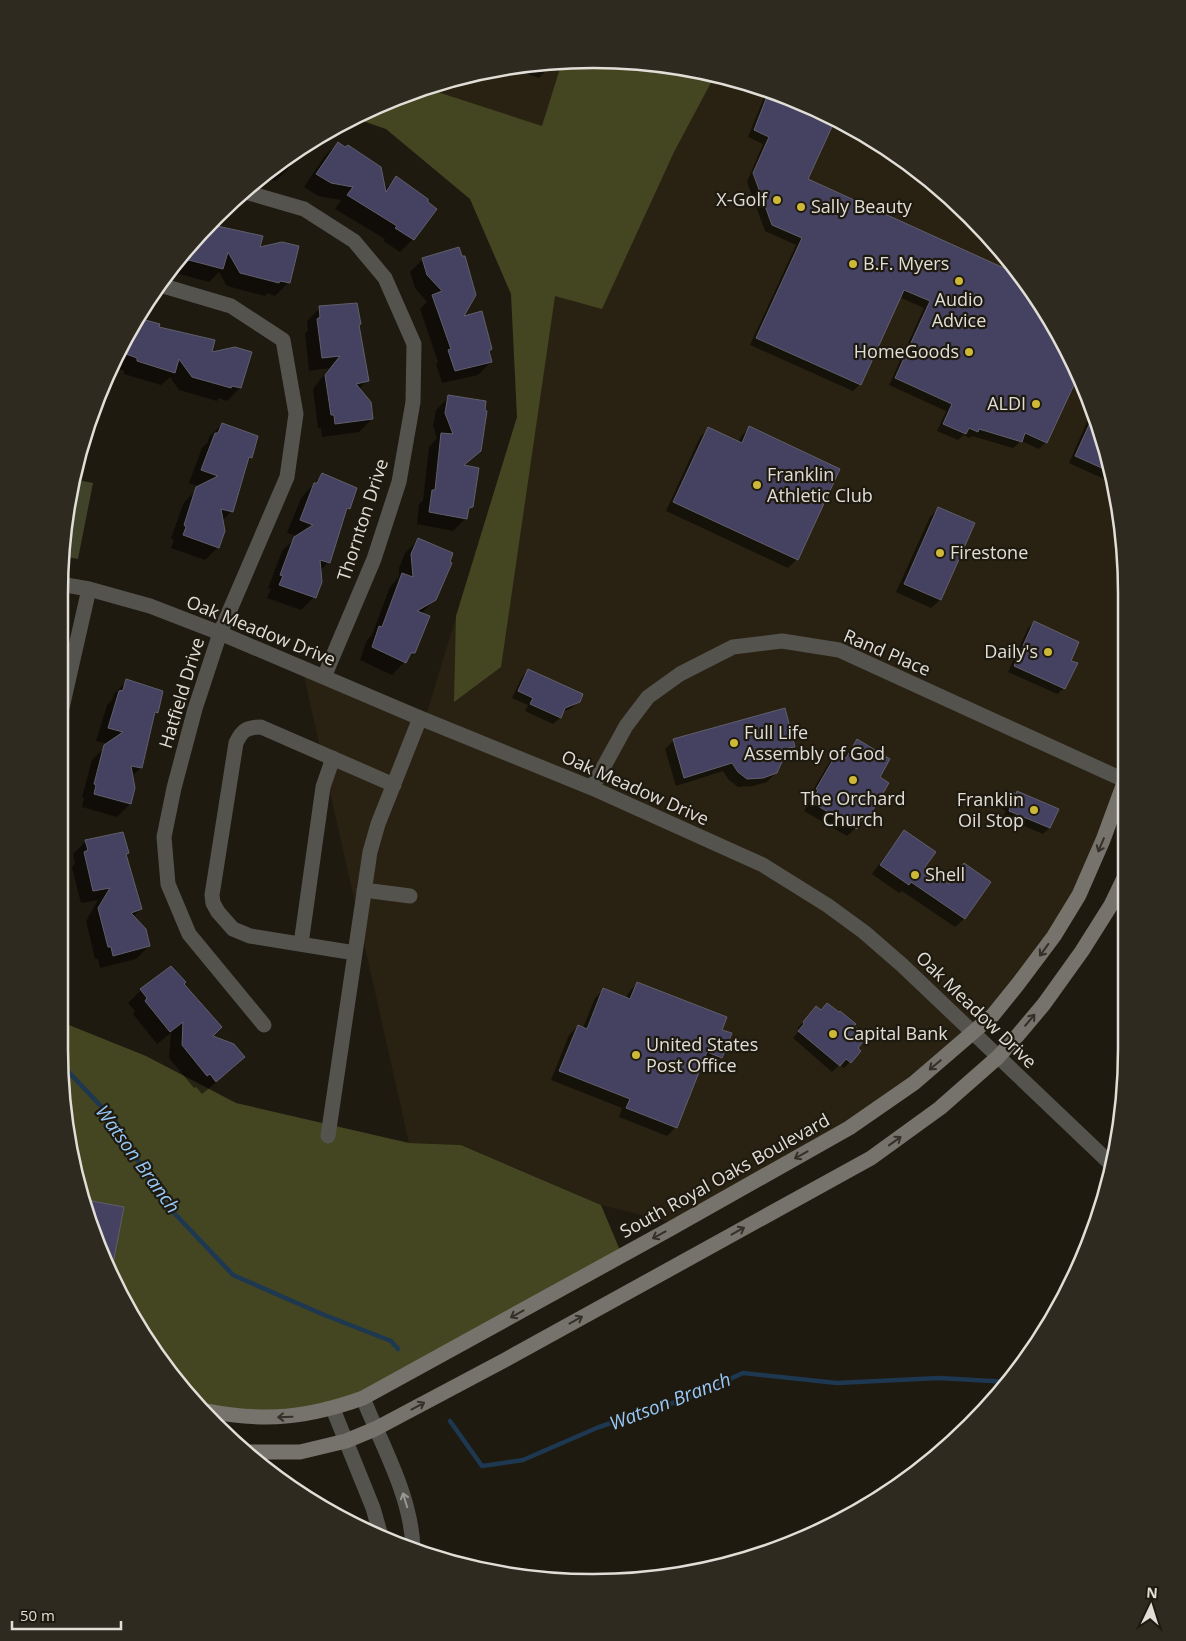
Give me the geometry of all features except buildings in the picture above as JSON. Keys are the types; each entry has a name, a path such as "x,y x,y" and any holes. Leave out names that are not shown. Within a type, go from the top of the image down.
{"main road":[{"name":"South Royal Oaks Boulevard","path":"214,1412 260,1417 293,1416 333,1409 363,1398 849,1128 914,1083 993,1015 1054,936 1071,909 1103,840 1118,798"},
{"path":"258,1452 300,1452 346,1441 375,1429 872,1158 940,1108 998,1057 1044,1004 1082,951 1118,890"}],"street":[{"name":"Thornton Drive","path":"253,193 304,209 354,241 385,278 414,344 413,402 399,482 374,559 324,677"},
{"name":"Hatfield Drive","path":"166,287 232,306 283,340 296,414 287,477 220,633 195,709 172,796 164,837 168,884 189,934 264,1025"},
{"name":"Oak Meadow Drive","path":"67,585 89,589 150,606 220,633 420,718 592,788 763,865 827,905 864,932 1106,1160"},
{"path":"67,686 89,589"},
{"name":"Rand Place","path":"592,788 626,726 648,697 680,674 733,647 782,641 839,650 1118,778"},
{"path":"328,1136 370,852 378,824 420,718"},
{"path":"355,953 250,936 233,929 218,912 213,903 212,895 236,743 240,734 247,728 261,727 394,785"},
{"path":"301,944 323,787 332,758"},
{"path":"364,890 410,896"},
{"path":"363,1398 405,1500 413,1541"},
{"path":"333,1409 373,1508 378,1527"}],"shaded area":[{"path":"593,68 662,72 729,85 762,95 825,122 856,138 913,176 965,221 1010,273 1048,330 1064,361 1091,424 1101,457 1114,524 1118,593 1118,799 1103,840 1018,984 914,1083 678,1224 601,1205 462,1145 409,1143 302,667 425,719 517,417 511,294 470,199 386,129 363,121 424,95 457,85 524,72"}],"green space":[{"path":"560,69 627,69 662,72 712,81 674,152 602,309 555,296 501,667 454,702 456,616 517,417 511,294 470,199 386,129 363,121 436,91 542,126"},
{"path":"80,481 93,483 78,559 69,557 72,524"},
{"path":"67,1024 146,1056 236,1103 409,1143 461,1145 601,1205 622,1255 333,1409 213,1411 176,1368 156,1340 138,1311 113,1261 123,1207 90,1201 72,1117"}],"waterway":[{"name":"Watson Branch","path":"68,1072 116,1122 159,1197 233,1275 322,1314 391,1341 398,1349"},
{"name":"Watson Branch","path":"450,1421 482,1466 523,1460 599,1427 688,1398 743,1373 837,1383 939,1378 999,1381"}],"place":[{"name":"X-Golf","path":"777,200"},
{"name":"Sally Beauty","path":"801,207"},
{"name":"B.F. Myers","path":"853,264"},
{"name":"Audio Advice","path":"959,281"},
{"name":"HomeGoods","path":"969,352"},
{"name":"ALDI","path":"1036,404"},
{"name":"Franklin Athletic Club","path":"757,485"},
{"name":"Firestone","path":"940,553"},
{"name":"Daily's","path":"1048,652"},
{"name":"Full Life Assembly of God","path":"734,743"},
{"name":"The Orchard Church","path":"853,780"},
{"name":"Franklin Oil Stop","path":"1034,810"},
{"name":"Shell","path":"915,875"},
{"name":"Capital Bank","path":"833,1034"},
{"name":"United States Post Office","path":"636,1055"}]}
